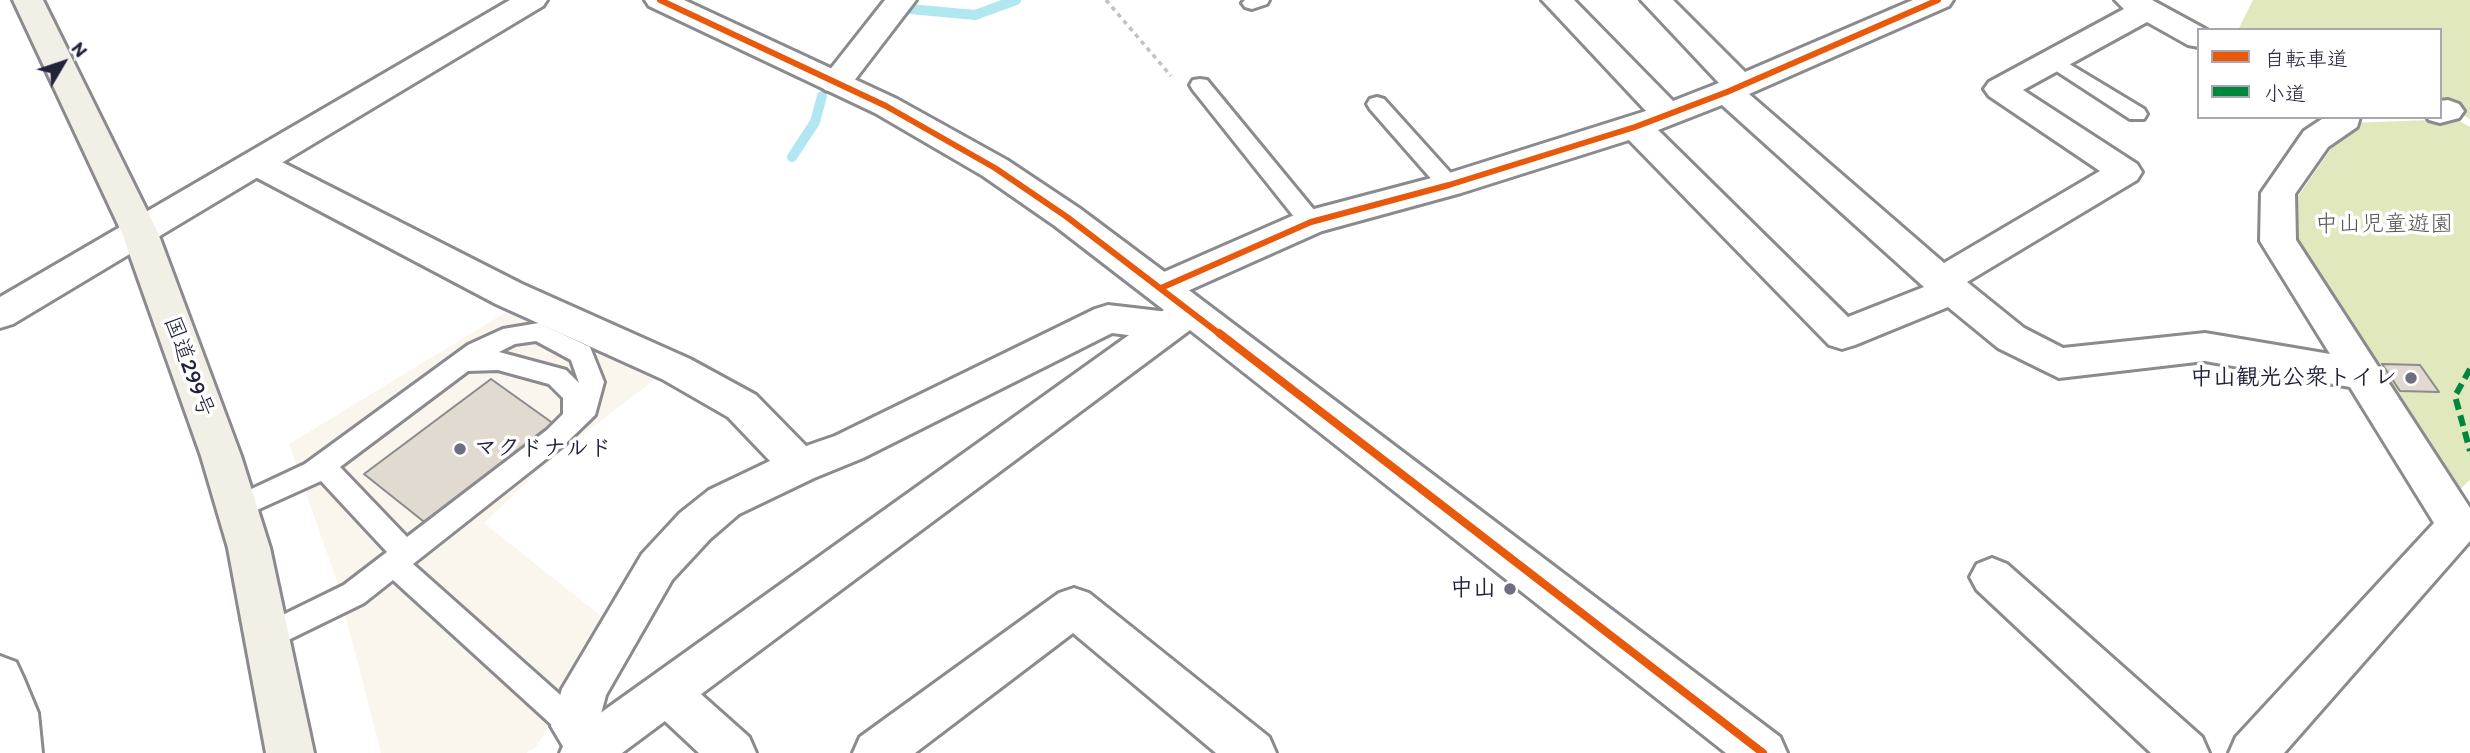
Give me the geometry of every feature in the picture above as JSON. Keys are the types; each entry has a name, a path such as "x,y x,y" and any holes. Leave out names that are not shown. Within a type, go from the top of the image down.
{"highway":[{"name":"国道299号","path":"28,0 140,233 237,508 249,548 290,753"}],"street":[{"path":"0,314 532,0"},
{"path":"660,0 886,106 995,168 1067,217 1173,309 1763,753"},
{"path":"836,83 901,0"},
{"path":"1557,0 1668,115"},
{"path":"1656,0 1733,89 1947,285 2011,338 2059,363 2205,347 2365,375"},
{"path":"583,742 668,694 1173,309 1311,222 1449,185 1668,115 1938,0"},
{"path":"1634,127 1842,335 1947,285 2125,172 2000,89 2139,5 2197,37"},
{"path":"2253,753 2464,525 2278,241 2278,193 2316,139 2349,119"},
{"path":"258,164 509,294 676,369 741,406 800,466"},
{"path":"583,742 585,689 657,566 695,526 724,502 800,466 849,447 1108,319 1173,309"},
{"path":"1992,577 2185,753"},
{"path":"877,753 1074,607 1252,753"},
{"path":"0,677 15,713 18,753"},
{"path":"668,694 732,753"}],"lane":[{"path":"2052,59 2137,114"},
{"path":"1200,85 1311,222"},
{"path":"1377,104 1449,185"},
{"path":"237,508 323,466 462,362 511,335 539,332 582,354 592,382 586,408 556,437 354,594 266,636"},
{"path":"462,362 498,361 557,377 575,394 576,417"},
{"path":"323,466 400,559 583,742"}],"path":[{"path":"1106,0 1168,75 1200,85"}],"shaded area":[{"path":"513,308 658,377 551,459 484,523 612,625 536,747 526,753 381,753 336,579 289,444"}],"green space":[{"path":"2253,0 2470,0 2470,119 2442,103 2442,28 2239,28"},
{"name":"中山児童遊園","path":"2456,119 2470,127 2470,480 2455,494 2293,243 2294,202 2349,123"}],"building":[{"name":"中山観光公衆トイレ","path":"2382,364 2420,365 2439,392 2400,391"},
{"name":"マクドナルド","path":"491,379 554,424 428,525 364,474"}],"waterway":[{"path":"910,9 975,15 1016,0"},
{"path":"792,157 815,122 822,96"}],"marked path":[{"path":"2470,369 2455,396 2470,451"}],"cycle path":[{"path":"660,0 886,106 995,168 1067,217 1763,753"},
{"path":"1161,288 1311,222 1449,185 1635,127 1727,92 1938,0"}],"place":[{"name":"中山観光公衆トイレ","path":"2411,378"},
{"name":"マクドナルド","path":"460,449"},
{"name":"中山","path":"1510,589"}]}
